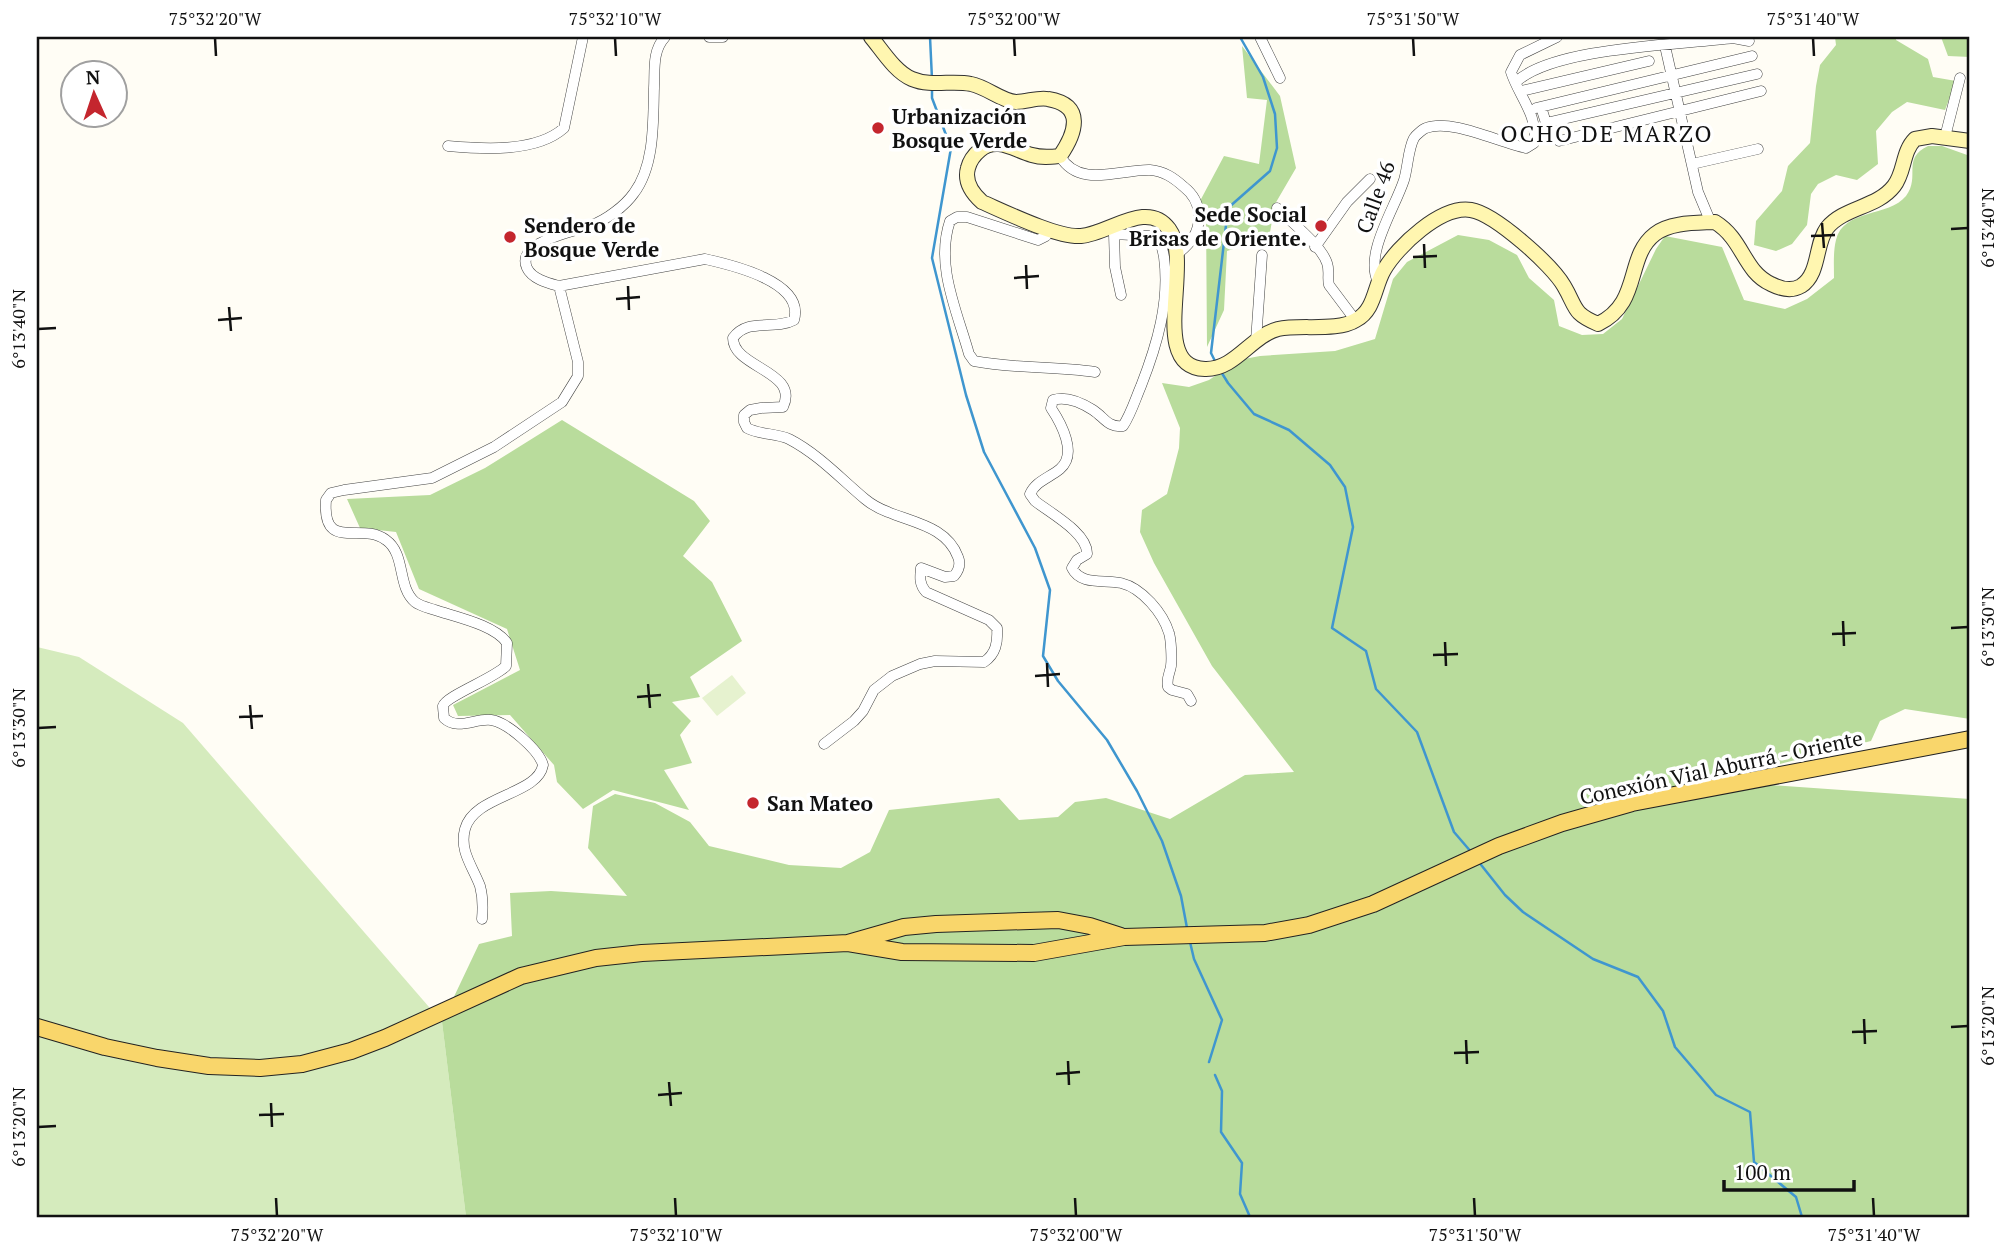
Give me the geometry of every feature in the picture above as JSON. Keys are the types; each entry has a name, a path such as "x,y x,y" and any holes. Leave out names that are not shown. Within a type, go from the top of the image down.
{"main road":[{"path":"871,37 900,71 912,79 928,83 974,84 1016,102 1046,98 1070,108 1074,118 1074,132 1060,156 1033,156 1000,143 986,145 972,156 967,169 967,180 973,194 982,202 1065,235 1080,236 1114,230 1132,219 1145,217 1160,220 1171,231 1177,255 1174,342 1179,357 1191,366 1204,369 1236,357 1276,329 1356,321 1372,304 1378,282 1395,253 1415,235 1448,213 1471,210 1484,214 1526,246 1564,286 1583,318 1598,324 1620,309 1642,252 1656,233 1677,226 1711,223 1724,228 1734,237 1760,278 1783,289 1798,288 1805,284 1810,274 1824,232 1840,217 1888,194 1901,175 1906,152 1915,139 1932,136 1961,138"},
{"name":"Conexión Vial Aburrá - Oriente","path":"37,1027 105,1047 157,1058 209,1066 260,1068 302,1064 330,1057 385,1038 521,976 596,958 642,953 846,943 895,951 1034,953 1128,937 1265,933 1309,925 1373,904 1499,846 1562,822 1632,803 1970,738"},
{"path":"1071,921 1067,936 1075,945 1090,926"},
{"name":"Conexión Vial Aburrá - Oriente","path":"846,943 904,927 1071,921 1128,937"},
{"path":"886,933 895,951 905,946 904,927"}],"street":[{"path":"448,146 505,149 559,133 564,128 583,37"},
{"path":"665,37 656,53 647,164 633,195 593,225 534,246 527,254 525,262 528,271 537,278 559,286 705,259 724,263 782,288 792,298 797,311 794,320 786,324 751,325 739,329 733,338 736,351 777,380 786,400 783,407 750,410 744,415 747,428 787,438 824,462 886,512 938,532 957,553 960,563 954,576 945,577 921,568 920,583 926,592 989,620 996,628 998,639 990,658 976,663 934,661 892,676 874,690 863,711 854,721 824,744"},
{"path":"709,37 723,37"},
{"path":"1260,37 1280,78"},
{"path":"1557,37 1520,55 1511,72 1529,110 1752,56"},
{"path":"1519,86 1534,68 1593,53 1733,38 1749,41"},
{"path":"1665,46 1698,192 1711,223"},
{"path":"1519,86 1649,61"},
{"path":"1541,107 1546,123 1757,74"},
{"path":"1960,78 1961,138"},
{"path":"1559,141 1762,91"},
{"name":"Calle 46","path":"1378,282 1374,264 1378,245 1403,181 1414,138 1424,128 1462,128 1526,148 1534,143 1536,133 1529,110"},
{"path":"1692,164 1758,149"},
{"path":"1060,156 1066,165 1077,172 1112,175 1153,170 1171,176 1188,190 1196,200 1199,215 1197,231 1191,244 1177,255"},
{"path":"1315,247 1347,202 1370,179"},
{"path":"1277,208 1328,264 1329,285 1356,321"},
{"path":"1048,228 1046,236 1038,240 967,217 957,216 950,221 944,250 947,277 970,354 974,361 994,365 1068,368 1095,372"},
{"path":"1121,295 1115,267 1114,230 1155,238 1161,245 1166,277 1159,335 1130,414 1123,426 1118,427 1106,422 1093,410 1066,398 1053,400 1051,408 1063,429 1067,458 1061,468 1033,488 1031,496 1078,534 1086,545 1087,554 1077,560 1072,568 1077,576 1086,580 1119,582 1130,586 1158,612 1170,638 1171,668 1167,678 1168,687 1186,694 1191,701"},
{"path":"1256,341 1262,255"},
{"path":"482,919 483,904 479,885 465,855 465,828 477,811 538,778 543,765 538,754 501,722 491,720 454,723 444,718 443,708 444,703 453,697 498,674 506,666 509,655 507,643 496,632 417,604 408,593 400,564 387,540 377,535 350,534 335,530 327,520 326,500 331,493 344,490 432,478 494,447 562,402 578,376 578,362 559,286"}],"green space":[{"path":"1835,37 1896,37 1896,40 1928,59 1933,77 1956,81 1945,110 1907,102 1892,112 1876,131 1878,164 1857,180 1836,175 1818,184 1811,194 1807,225 1792,244 1776,251 1754,245 1756,221 1782,191 1788,166 1810,143 1820,65 1836,45"},
{"path":"1941,37 1970,37 1970,57 1948,56"},
{"path":"1242,46 1280,96 1296,168 1275,204 1269,238 1227,251 1224,310 1207,347 1206,213 1200,201 1224,156 1259,164 1267,100 1247,98"},
{"path":"1928,146 1942,146 1970,156 1970,719 1905,709 1880,721 1871,741 1712,781 1970,799 1970,1217 466,1217 442,1022 479,944 512,936 510,893 551,891 627,896 588,848 593,806 615,794 655,803 690,822 709,846 789,865 841,868 870,852 889,810 999,798 1019,820 1058,817 1075,802 1106,798 1170,819 1245,775 1294,772 1212,666 1154,563 1140,532 1142,510 1167,494 1179,448 1180,428 1162,383 1189,387 1209,380 1239,360 1335,351 1375,339 1393,279 1407,262 1458,235 1489,240 1517,255 1529,278 1554,300 1559,326 1582,335 1603,334 1622,319 1665,236 1722,247 1744,300 1785,309 1807,299 1834,278 1836,240 1847,223 1898,203 1906,196 1912,182 1915,156"},
{"path":"562,420 694,501 710,521 683,556 712,582 742,641 690,677 700,697 672,702 691,721 680,735 692,763 664,770 689,810 613,790 583,809 557,782 554,765 510,715 458,716 453,705 520,670 507,629 419,589 396,532 360,528 347,499 430,495 485,468"},
{"path":"37,647 79,657 183,723 442,1022 466,1217 37,1217"},
{"path":"732,675 746,693 717,716 702,698"}],"waterway":[{"path":"930,37 932,79"},
{"path":"1215,361 1211,353 1228,208 1270,171 1277,148 1275,114 1263,77 1240,37"},
{"path":"932,91 932,98 951,148 932,258 966,395 984,452 1035,548 1050,590 1043,656 1058,681 1107,740 1137,791 1162,841 1181,896 1187,928"},
{"path":"1220,370 1254,414 1289,430 1330,465 1345,487 1353,527 1332,628 1366,651 1376,689 1417,732 1454,832 1472,853"},
{"path":"1478,861 1505,895 1523,912 1593,959 1638,977 1663,1011 1675,1047 1716,1095 1750,1112 1754,1162 1796,1197 1802,1217"},
{"path":"1190,942 1194,959 1222,1020 1209,1062"},
{"path":"1215,1075 1222,1091 1221,1132 1242,1163 1240,1194 1250,1217"}],"place":[{"name":"Urbanización Bosque Verde","path":"878,128"},
{"name":"Sede Social Brisas de Oriente.","path":"1321,226"},
{"name":"Sendero de Bosque Verde","path":"510,237"},
{"name":"San Mateo","path":"753,803"}],"district":[{"name":"OCHO DE MARZO","path":"1607,133"}]}
